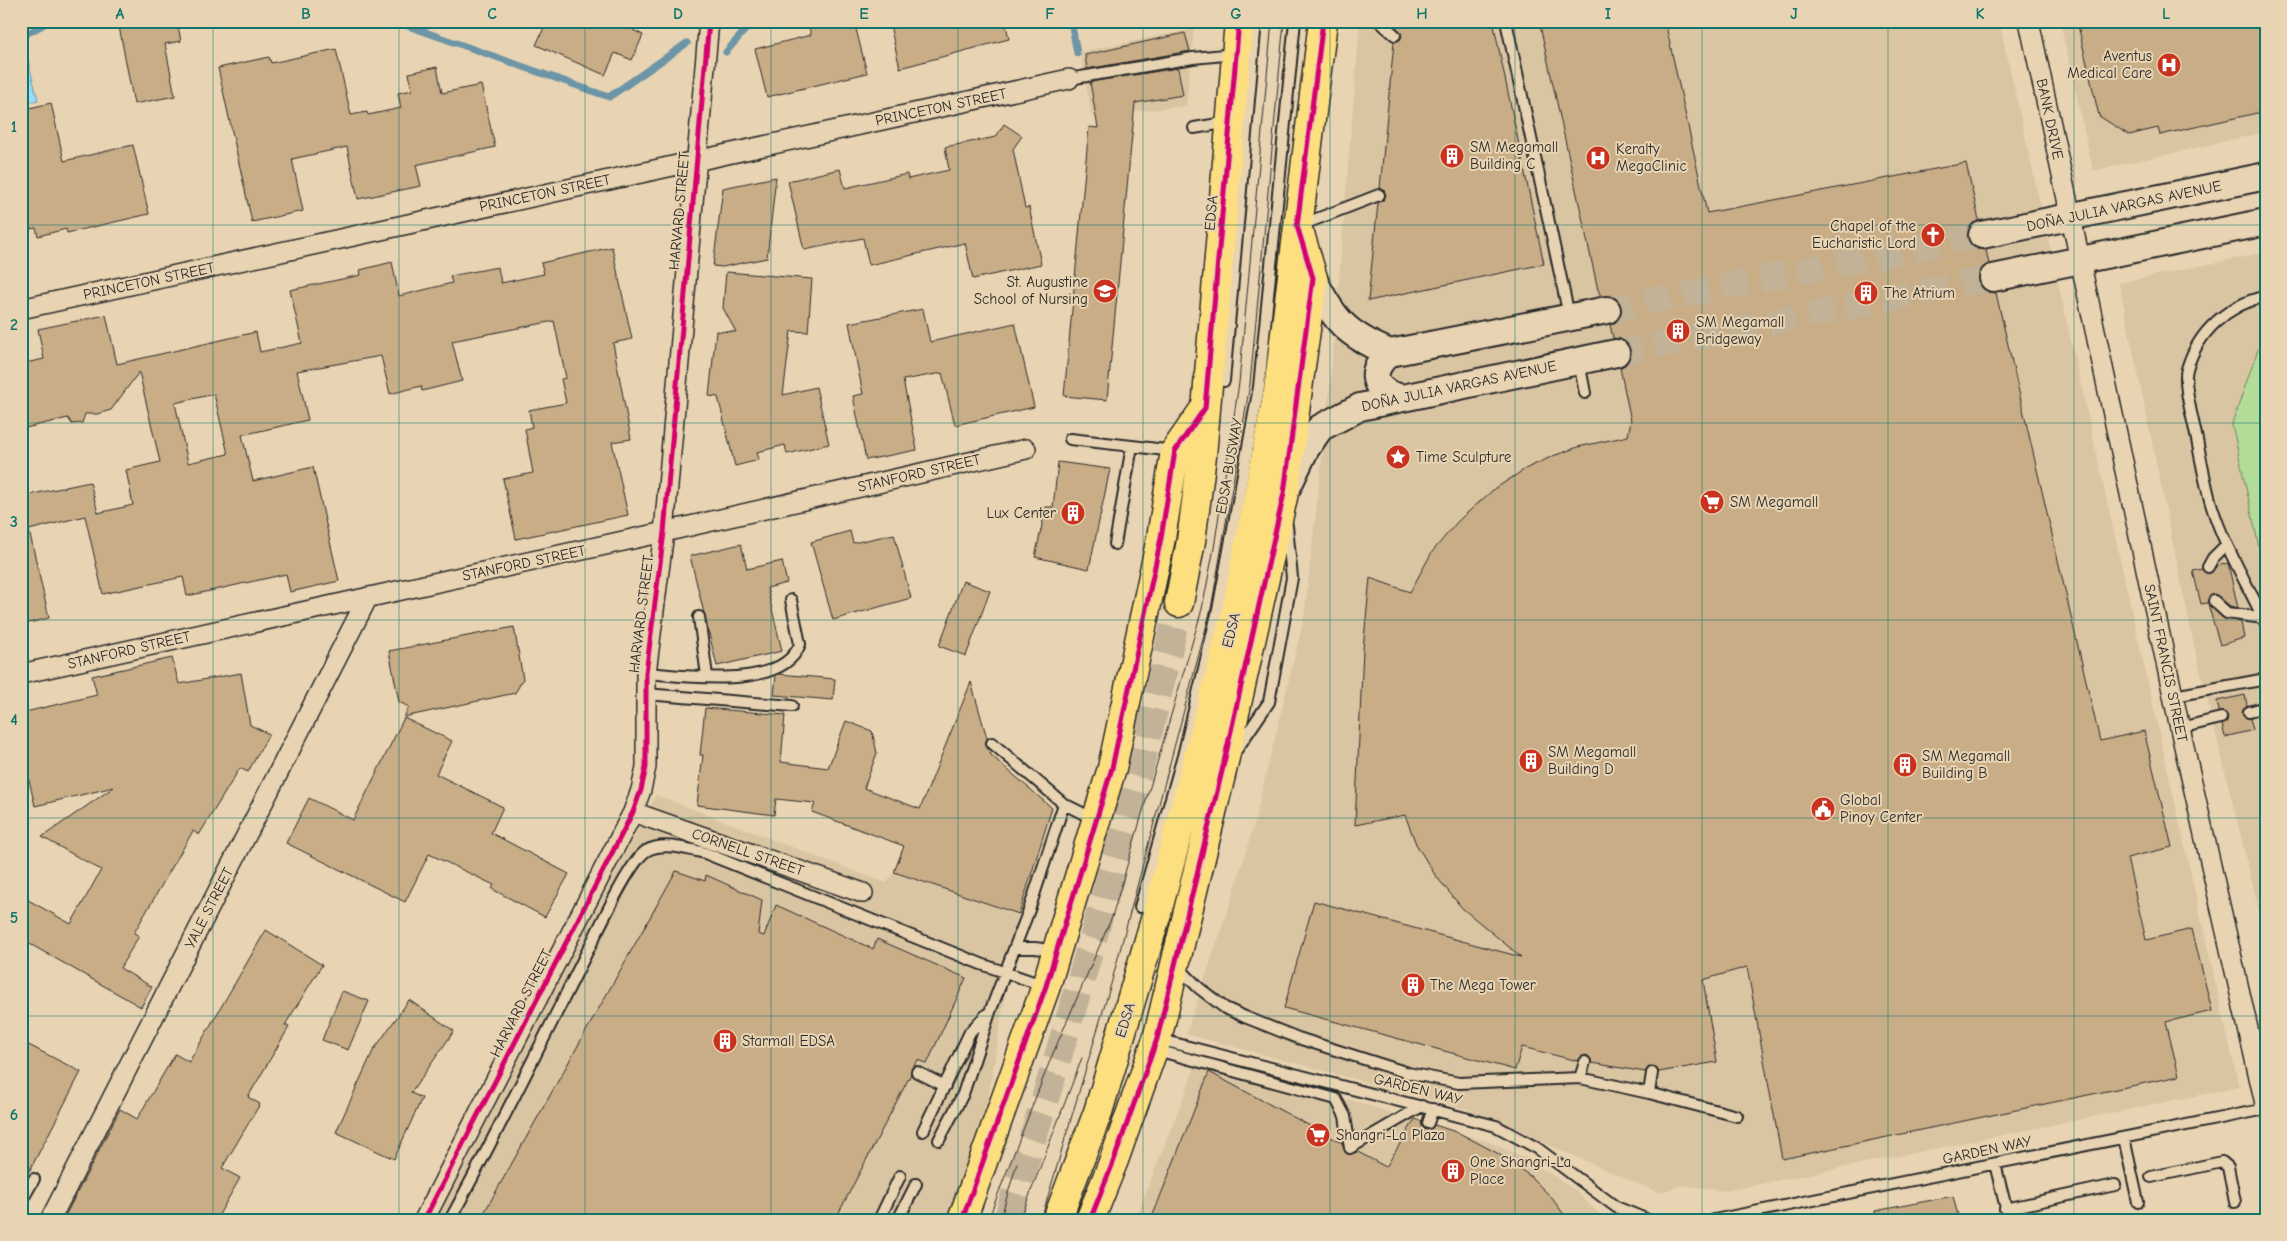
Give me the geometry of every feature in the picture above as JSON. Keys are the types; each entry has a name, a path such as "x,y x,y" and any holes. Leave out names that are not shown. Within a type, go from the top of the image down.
{"highway":[{"name":"EDSA","path":"1179,603 1191,541 1206,408 1239,21"},
{"name":"EDSA","path":"1056,1220 1098,1112 1154,922 1236,612 1278,391 1323,21"},
{"path":"1090,1220 1114,1160 1155,1044 1222,771 1284,494 1314,278 1297,226"},
{"path":"962,1220 1046,986 1112,768 1149,597 1175,451 1206,408"}],"main road":[{"name":"DOÑA JULIA VARGAS AVENUE","path":"1982,234 2266,176"},
{"path":"1993,278 2266,210"},
{"path":"2080,255 2266,222"},
{"path":"1314,278 1327,307 1347,330 1365,343 1390,353 1607,310"},
{"path":"1390,353 1377,366 1375,375 1377,384 1383,392 1400,397"},
{"name":"DOÑA JULIA VARGAS AVENUE","path":"1284,494 1305,450 1320,428 1360,407 1400,397 1616,353"}],"street":[{"name":"HARVARD STREET","path":"424,1220 633,812 641,790 646,767 646,674 664,532 709,21"},
{"name":"BANK DRIVE","path":"2029,21 2071,216"},
{"name":"PRINCETON STREET","path":"21,309 1069,79"},
{"name":"SAINT FRANCIS STREET","path":"2071,216 2180,728 2266,1108"},
{"name":"STANFORD STREET","path":"21,674 664,532 1026,449"},
{"name":"YALE STREET","path":"50,1220 368,596"},
{"name":"CORNELL STREET","path":"633,812 863,893"}],"lane":[{"path":"1224,381 1256,21"},
{"name":"EDSA BUSWAY","path":"1140,907 1183,756 1218,610 1259,387 1295,21"},
{"path":"1379,21 1395,35"},
{"path":"1506,21 1569,317"},
{"path":"1069,79 1193,58 1236,54"},
{"path":"1194,128 1231,121"},
{"path":"1297,226 1379,196"},
{"path":"2265,622 2226,545 2212,506 2190,405 2186,371 2200,339 2223,314 2251,300 2266,296"},
{"path":"1578,360 1585,393"},
{"path":"1070,439 1175,451"},
{"path":"1115,544 1132,446"},
{"path":"2208,567 2213,558 2226,545"},
{"path":"646,674 750,676 774,669 790,659 800,644 791,600"},
{"path":"2214,601 2227,613 2265,622"},
{"path":"699,617 707,676"},
{"path":"2174,696 2266,679"},
{"path":"646,694 792,706"},
{"path":"2249,712 2266,707"},
{"path":"2180,728 2221,718"},
{"path":"992,743 1064,804 1097,820"},
{"path":"939,1140 963,1094 990,1012 1016,948 1025,909 1064,804"},
{"path":"450,1220 507,1113 617,892 646,851 654,848 676,847 705,852 909,936 1046,986"},
{"path":"1016,948 1057,951"},
{"path":"1175,964 1225,1008 1244,1017 1298,1038 1408,1074 1459,1083 1580,1078 1649,1093 1737,1116"},
{"path":"922,1131 970,1032 990,1012"},
{"path":"1155,1044 1336,1099 1344,1116 1350,1148 1422,1106"},
{"name":"GARDEN WAY","path":"1155,1044 1422,1106 1496,1126 1520,1137 1556,1161 1616,1207 1648,1220"},
{"path":"1580,1078 1585,1062"},
{"path":"917,1072 945,1086"},
{"path":"1649,1093 1652,1073"},
{"name":"GARDEN WAY","path":"1714,1220 2266,1108"},
{"path":"1428,1123 1433,1109"},
{"path":"2124,1138 2138,1202"},
{"path":"2151,1177 2222,1162 2228,1167 2235,1202"},
{"path":"1995,1164 2009,1220"},
{"path":"879,1220 900,1176"},
{"path":"21,1202 34,1179"},
{"path":"898,1220 916,1184"},
{"path":"2005,1209 2114,1185"},
{"path":"1616,1207 1632,1220"}],"shaded area":[{"name":"SM Megamall","path":"1360,21 1999,21 2239,1087 1726,1191 1682,1185 1659,1193 1466,1109 1186,1034 1232,898 1254,824 1304,618 1330,387"},
{"path":"2060,21 2266,21 2266,132 2093,171"},
{"path":"1194,29 1186,106 1092,116 1080,52"},
{"path":"2266,252 2266,939 2194,645 2119,283"},
{"path":"656,795 886,883 894,872 1018,914 985,1119 947,1220 433,1220"},
{"name":"Shangri-La Plaza","path":"1200,1055 1489,1142 1526,1158 1575,1190 1605,1220 1135,1220"}],"green space":[{"path":"2266,346 2266,579 2232,424 2258,349"}],"water":[{"path":"26,53 38,100 21,104 21,54"}],"building":[{"path":"118,21 177,21 181,41 165,44 175,96 134,104"},
{"path":"547,21 637,21 633,30 643,35 632,60 615,53 605,75 536,45"},
{"path":"821,21 854,21 867,73 767,97 755,49 811,35 808,24"},
{"path":"889,21 1005,21 1009,39 900,68"},
{"name":"SM Megamall Building C","path":"1397,21 1493,21 1544,264 1368,301 1378,203 1386,196 1384,190 1380,188 1394,42 1400,40 1402,36 1396,27"},
{"name":"SM Megamall","path":"1539,21 1665,21 1707,213 1966,163 1979,220 1972,224 1968,230 1967,239 1977,249 1986,250 1989,264 1979,273 1978,281 1982,288 1988,292 1996,293 2100,741 2144,731 2172,847 2127,858 2146,940 2192,929 2212,1011 2166,1022 2179,1076 1782,1159 1747,967 1703,980 1717,1062 1659,1072 1653,1066 1649,1067 1645,1072 1592,1063 1587,1055 1581,1057 1578,1061 1522,1047 1515,1070 1284,1008 1314,901 1521,957 1462,908 1435,875 1416,844 1405,815 1355,825 1363,649 1370,578 1410,592 1432,552 1458,521 1493,490 1525,469 1553,456 1578,447 1628,436 1631,421 1620,368 1630,358 1631,350 1627,343 1613,338 1610,325 1616,322 1621,315 1622,307 1618,300 1611,296 1601,296 1598,290"},
{"path":"2077,21 2266,21 2266,111 2160,135 2158,128 2129,135 2099,116"},
{"path":"1185,33 1190,51 1087,69 1085,55"},
{"path":"336,49 351,115 367,112 368,115 401,108 398,93 412,90 409,73 437,67 442,93 481,85 495,147 416,165 421,186 358,199 347,147 292,159 303,211 252,222 218,68 269,57 271,63"},
{"path":"1178,68 1183,95 1135,103 1107,400 1064,396 1089,127 1098,128 1090,82"},
{"path":"51,103 64,161 133,145 149,214 67,233 66,229 38,236 36,228 21,231 21,110"},
{"path":"1004,124 1022,136 1013,149 1025,208 1029,207 1041,264 973,279 965,243 869,265 863,238 804,250 788,181 840,169 845,188 907,174 908,179 949,170 945,147 996,137"},
{"path":"776,177 767,258 722,267 713,266 723,188"},
{"path":"612,247 632,339 613,343 631,439 612,442 628,515 516,539 503,479 533,473 525,429 532,427 529,410 566,403 561,379 566,378 554,321 452,341 462,381 422,391 421,386 390,394 381,356 297,371 308,420 242,435 253,481 313,467 339,581 290,592 286,574 187,596 183,577 103,594 85,516 29,530 49,618 21,625 21,511 31,509 28,495 90,482 98,513 133,505 126,470 160,462 139,372 111,410 97,414 85,414 82,423 72,424 68,418 21,429 21,364 44,359 38,329 106,315 117,364 256,332 260,352 302,343 290,290 361,275 360,270 392,262 399,296 452,283 450,276 498,267 501,283 544,274 541,263","holes":["214,394 228,454 188,463 175,403"]},
{"path":"726,272 812,279 808,332 791,331 783,395 816,387 829,444 787,454 785,445 757,452 759,460 735,466 718,397 709,396 716,331 736,332 723,308"},
{"path":"923,309 930,342 1015,323 1034,407 955,425 942,373 903,380 917,450 866,460 853,396 863,394 849,323"},
{"name":"Lux Center","path":"1058,462 1110,469 1089,569 1035,557 1046,507 1053,507"},
{"path":"850,531 853,543 894,534 911,598 833,620 811,542"},
{"path":"741,544 747,569 782,561 787,583 767,588 782,651 717,666 690,556"},
{"path":"2228,563 2238,608 2230,606 2215,594 2209,597 2207,603 2201,604 2193,571 2202,569 2209,574 2217,566"},
{"path":"963,581 990,591 966,656 939,646"},
{"path":"2208,604 2223,618 2241,622 2244,638 2220,645"},
{"path":"514,627 523,679 515,693 404,717 409,707 399,702 389,651"},
{"path":"172,658 179,684 241,673 250,725 269,734 248,772 240,768 199,835 193,831 134,933 139,936 120,968 152,987 141,1007 21,939 21,896 71,924 101,870 42,837 114,787 35,806 21,746 21,713 97,695 92,676"},
{"path":"776,675 835,679 833,700 774,695"},
{"path":"971,682 987,738 986,746 992,756 1052,808 1019,914 894,872 904,846 812,812 815,803 776,799 774,815 697,805 703,755 700,755 705,708 785,715 781,762 828,768 846,721 872,731 877,753 864,788 920,809"},
{"path":"2245,695 2247,705 2242,713 2250,719 2253,730 2225,737 2222,725 2226,723 2228,717 2226,713 2219,711 2217,701"},
{"path":"404,718 452,741 436,774 503,807 491,833 569,874 545,917 492,889 494,885 429,854 405,902 286,843 309,798 353,820"},
{"name":"Starmall EDSA","path":"676,871 705,881 706,875 762,900 758,934 764,936 776,905 873,949 877,939 966,978 927,1064 918,1060 911,1069 911,1074 835,1220 480,1220"},
{"path":"266,930 322,965 285,1025 289,1027 248,1097 260,1104 222,1168 240,1178 216,1220 63,1220 120,1109 137,1119 175,1054 189,1062"},
{"path":"342,991 369,1001 348,1050 322,1040"},
{"path":"409,1000 454,1031 411,1093 422,1098 394,1159 336,1132 373,1051"},
{"path":"21,1041 81,1072 21,1187"},
{"name":"Shangri-La Plaza","path":"1209,1072 1342,1143 1347,1154 1358,1152 1386,1167 1415,1119 1422,1121 1422,1127 1426,1130 1435,1125 1459,1133 1497,1153 1530,1176 1551,1197 1568,1220 1151,1220"},
{"path":"1953,1196 1959,1220 1876,1220 1875,1211"}],"waterway":[{"path":"21,37 50,21"},
{"path":"394,21 609,97 687,43"},
{"path":"726,52 753,21"},
{"path":"1071,21 1077,53"}],"tunnel":[{"path":"1607,310 1982,235"},
{"path":"1616,353 1993,278"},
{"path":"1007,1220 1055,1067 1122,836 1179,603"}],"tram line":[{"path":"988,1220 1051,1058 1112,917 1202,609 1214,548 1239,383 1272,21"},
{"path":"1041,1220 1111,984 1211,609 1250,384 1284,21"},
{"path":"1020,1220 1082,1058"},
{"path":"1000,1220 1017,1163"}],"cycle path":[{"path":"424,1220 633,812 641,790 646,767 646,673 664,532 709,21"},
{"path":"962,1220 1046,986 1112,768 1161,538 1175,451 1205,408 1239,21"},
{"path":"1090,1220 1114,1160 1157,1039 1222,771 1284,493 1313,278 1297,226 1323,21"}],"place":[{"name":"Aventus Medical Care","path":"2169,65"},
{"name":"SM Megamall Building C","path":"1452,156"},
{"name":"Keralty MegaClinic","path":"1598,158"},
{"name":"Chapel of the Eucharistic Lord","path":"1933,235"},
{"name":"St. Augustine School of Nursing","path":"1105,291"},
{"name":"The Atrium","path":"1866,293"},
{"name":"SM Megamall Bridgeway","path":"1678,331"},
{"name":"Time Sculpture","path":"1398,457"},
{"name":"SM Megamall","path":"1712,502"},
{"name":"Lux Center","path":"1073,513"},
{"name":"SM Megamall Building D","path":"1531,761"},
{"name":"SM Megamall Building B","path":"1905,765"},
{"name":"Global Pinoy Center","path":"1823,809"},
{"name":"The Mega Tower","path":"1413,985"},
{"name":"Starmall EDSA","path":"725,1041"},
{"name":"Shangri-La Plaza","path":"1318,1135"},
{"name":"One Shangri-La Place","path":"1453,1171"}]}
